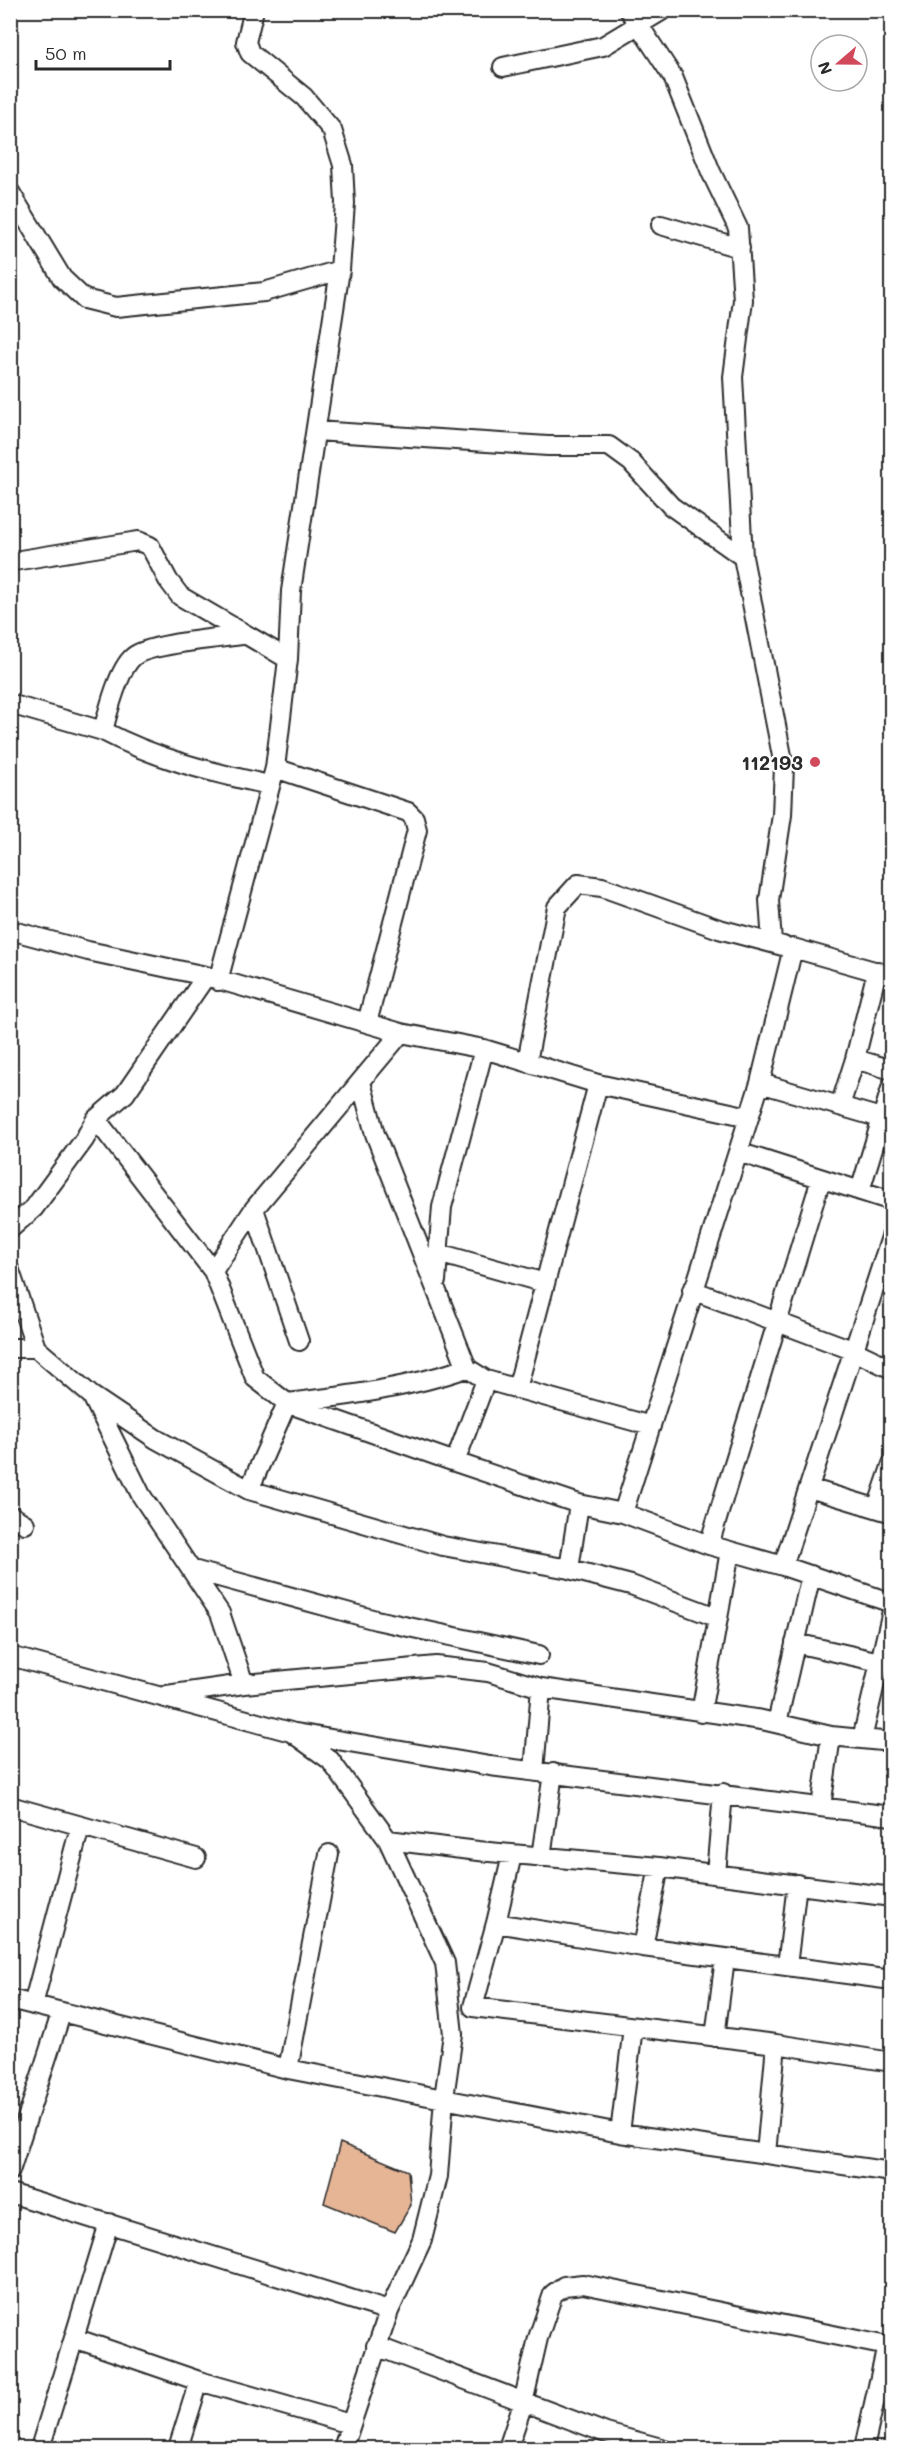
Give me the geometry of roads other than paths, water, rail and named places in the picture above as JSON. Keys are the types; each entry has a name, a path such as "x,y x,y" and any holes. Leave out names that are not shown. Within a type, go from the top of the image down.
{"street":[{"path":"10,1229 34,1208 84,1140 96,1119 125,1094 212,978 272,776 288,659 291,591 340,270 345,193 343,165 332,130 304,97 250,54 246,42 254,10"},
{"path":"629,10 673,77 711,172 738,228 742,300 733,377 743,557 784,766 782,815 769,900 772,943"},
{"path":"503,67 603,46 641,26 663,10"},
{"path":"10,192 62,278 84,299 116,307 264,292 340,270"},
{"path":"661,225 740,248"},
{"path":"316,431 548,446 609,446 631,462 671,506 743,557"},
{"path":"14,561 138,541 150,546 168,580 180,596 243,635 288,659"},
{"path":"103,730 121,676 133,657 152,647 243,635"},
{"path":"10,704 103,730 123,741 192,768 272,776 408,812 414,818 417,830 368,1023"},
{"path":"527,1062 557,907 578,884 602,887 719,929 884,974 840,1106"},
{"path":"10,930 87,951 212,978 401,1033 484,1049 598,1084 749,1117"},
{"path":"623,1513 692,1290 760,1083 793,948"},
{"path":"213,1271 254,1209 401,1033"},
{"path":"435,1289 442,1207 484,1049"},
{"path":"855,1059 891,1070"},
{"path":"361,1082 375,1134 467,1368 486,1380 651,1426"},
{"path":"760,1083 881,1118"},
{"path":"517,1389 598,1084"},
{"path":"860,1191 891,1085"},
{"path":"96,1119 213,1271 255,1378 287,1403 579,1504 623,1513 709,1545 811,1575 891,1604"},
{"path":"738,1152 891,1201"},
{"path":"709,1545 820,1179"},
{"path":"254,1209 299,1341"},
{"path":"783,1566 891,1234"},
{"path":"438,1253 545,1283"},
{"path":"10,1271 36,1348 92,1396 156,1439 249,1490 443,1546 569,1569 631,1585 716,1617"},
{"path":"692,1290 852,1350 891,1369"},
{"path":"10,1348 36,1348"},
{"path":"287,1403 368,1394 432,1380 467,1368"},
{"path":"455,1462 486,1380"},
{"path":"92,1396 141,1495 220,1613 244,1684"},
{"path":"249,1490 287,1403"},
{"path":"809,1488 884,1510 891,1464"},
{"path":"569,1569 579,1504"},
{"path":"701,1713 716,1617 730,1551"},
{"path":"193,1570 376,1620 539,1655"},
{"path":"777,1723 811,1575"},
{"path":"862,1739 891,1611"},
{"path":"795,1643 880,1662"},
{"path":"10,1656 291,1732 490,1766 723,1793 891,1816"},
{"path":"159,1696 244,1684 435,1665 488,1672 541,1688 777,1723 831,1736 891,1742"},
{"path":"534,1771 541,1688"},
{"path":"291,1732 330,1760 388,1839 446,1963 453,2034 444,2098 438,2176 422,2240 389,2311 343,2448"},
{"path":"821,1807 831,1736"},
{"path":"541,1857 553,1773"},
{"path":"716,1874 723,1793"},
{"path":"10,1806 196,1858"},
{"path":"33,2005 80,1827"},
{"path":"388,1839 512,1855 659,1867 891,1897"},
{"path":"288,2069 329,1854"},
{"path":"453,2034 473,2007 512,1855"},
{"path":"643,1947 659,1867"},
{"path":"787,1966 797,1884"},
{"path":"496,1923 643,1947 891,1980"},
{"path":"715,2037 725,1958"},
{"path":"10,1999 61,2014 288,2069 620,2133 891,2172"},
{"path":"473,2007 776,2044 891,2062"},
{"path":"10,2171 61,2014"},
{"path":"620,2133 633,2027"},
{"path":"766,2154 776,2044"},
{"path":"10,2193 389,2311"},
{"path":"40,2448 109,2223"},
{"path":"508,2448 523,2403 538,2338 553,2294 564,2286 583,2284 889,2347 864,2448"},
{"path":"74,2338 199,2381 350,2424"},
{"path":"376,2346 523,2403 604,2441 660,2448"},
{"path":"178,2448 199,2381"}],"place":[{"name":"112193","path":"815,762"}]}
